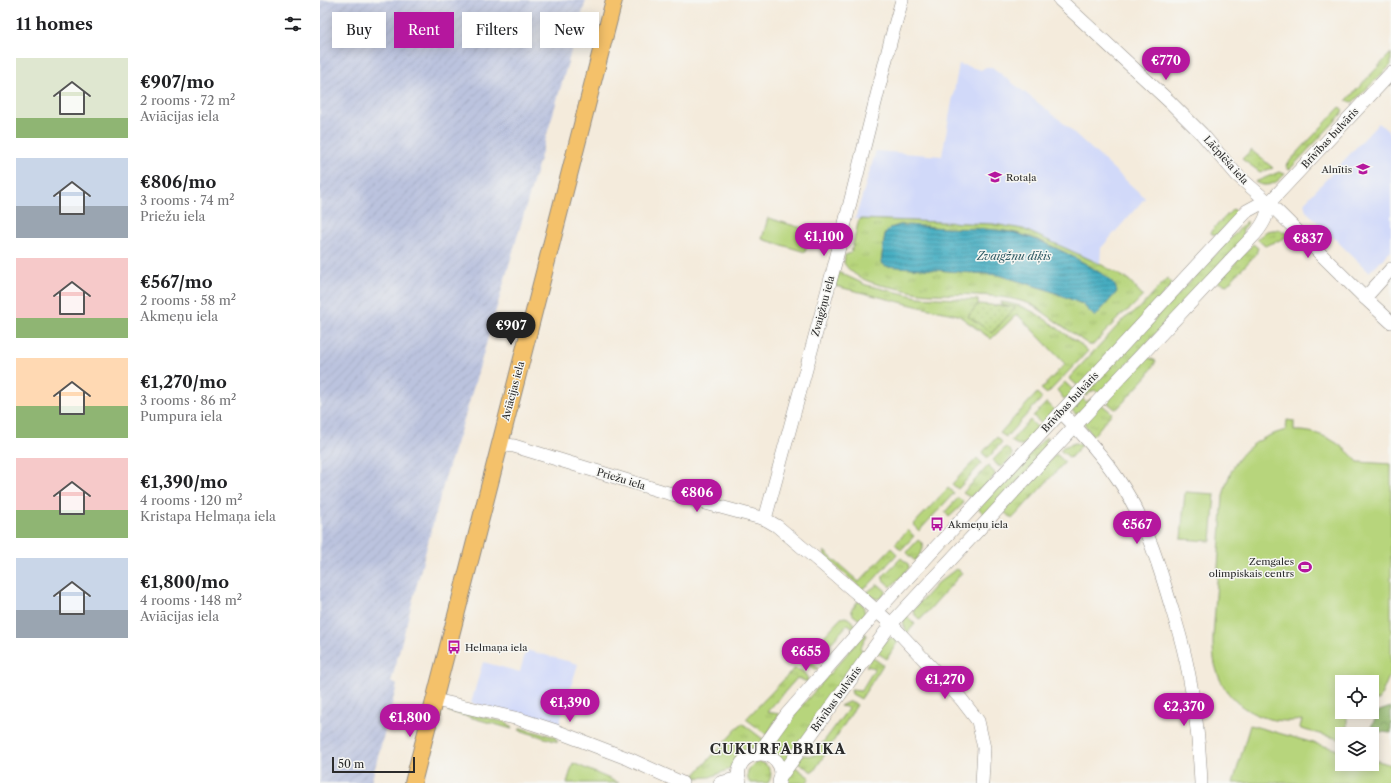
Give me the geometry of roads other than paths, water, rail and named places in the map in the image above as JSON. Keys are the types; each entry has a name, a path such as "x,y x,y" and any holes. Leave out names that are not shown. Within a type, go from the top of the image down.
{"main road":[{"name":"Aviācijas iela","path":"413,783 614,0"}],"street":[{"name":"Zvaigžņu iela","path":"765,519 836,259 902,0"},
{"name":"Lāčplēša iela","path":"1060,0 1170,102 1202,134 1237,174 1270,203 1391,322"},
{"name":"Brīvības bulvāris","path":"780,778 891,624 1256,233 1268,214 1270,203 1391,73"},
{"name":"Brīvības bulvāris","path":"759,754 787,714 877,611 1061,412 1247,212 1258,205 1270,203"},
{"path":"1365,298 1391,269"},
{"path":"1061,412 1075,426 1118,479 1142,524 1159,567 1188,668 1198,740 1201,783"},
{"name":"Priežu iela","path":"499,444 514,446 660,491 765,519 777,526 877,611"},
{"path":"877,611 961,699 978,721 984,748 982,783"},
{"path":"435,700 519,719 556,731 629,759 682,783"},
{"name":"Brīvības bulvāris","path":"740,781 739,771 741,764 746,758 759,754 767,755 774,759 779,766 780,778"},
{"path":"720,783 740,781"}],"water":[{"name":"Zvaigžņu dīķis","path":"900,225 994,230 1020,234 1065,252 1112,281 1117,292 1095,317 1082,304 1048,290 999,275 886,266 881,263 885,233 890,228"}],"place":[{"name":"Alnītis","path":"1363,169"},
{"name":"Rotaļa","path":"995,177"},
{"name":"Akmeņu iela","path":"937,524"},
{"name":"Zemgales olimpiskais centrs","path":"1305,567"},
{"name":"Helmaņa iela","path":"454,647"}],"district":[{"name":"CUKURFABRIKA","path":"778,749"}]}
